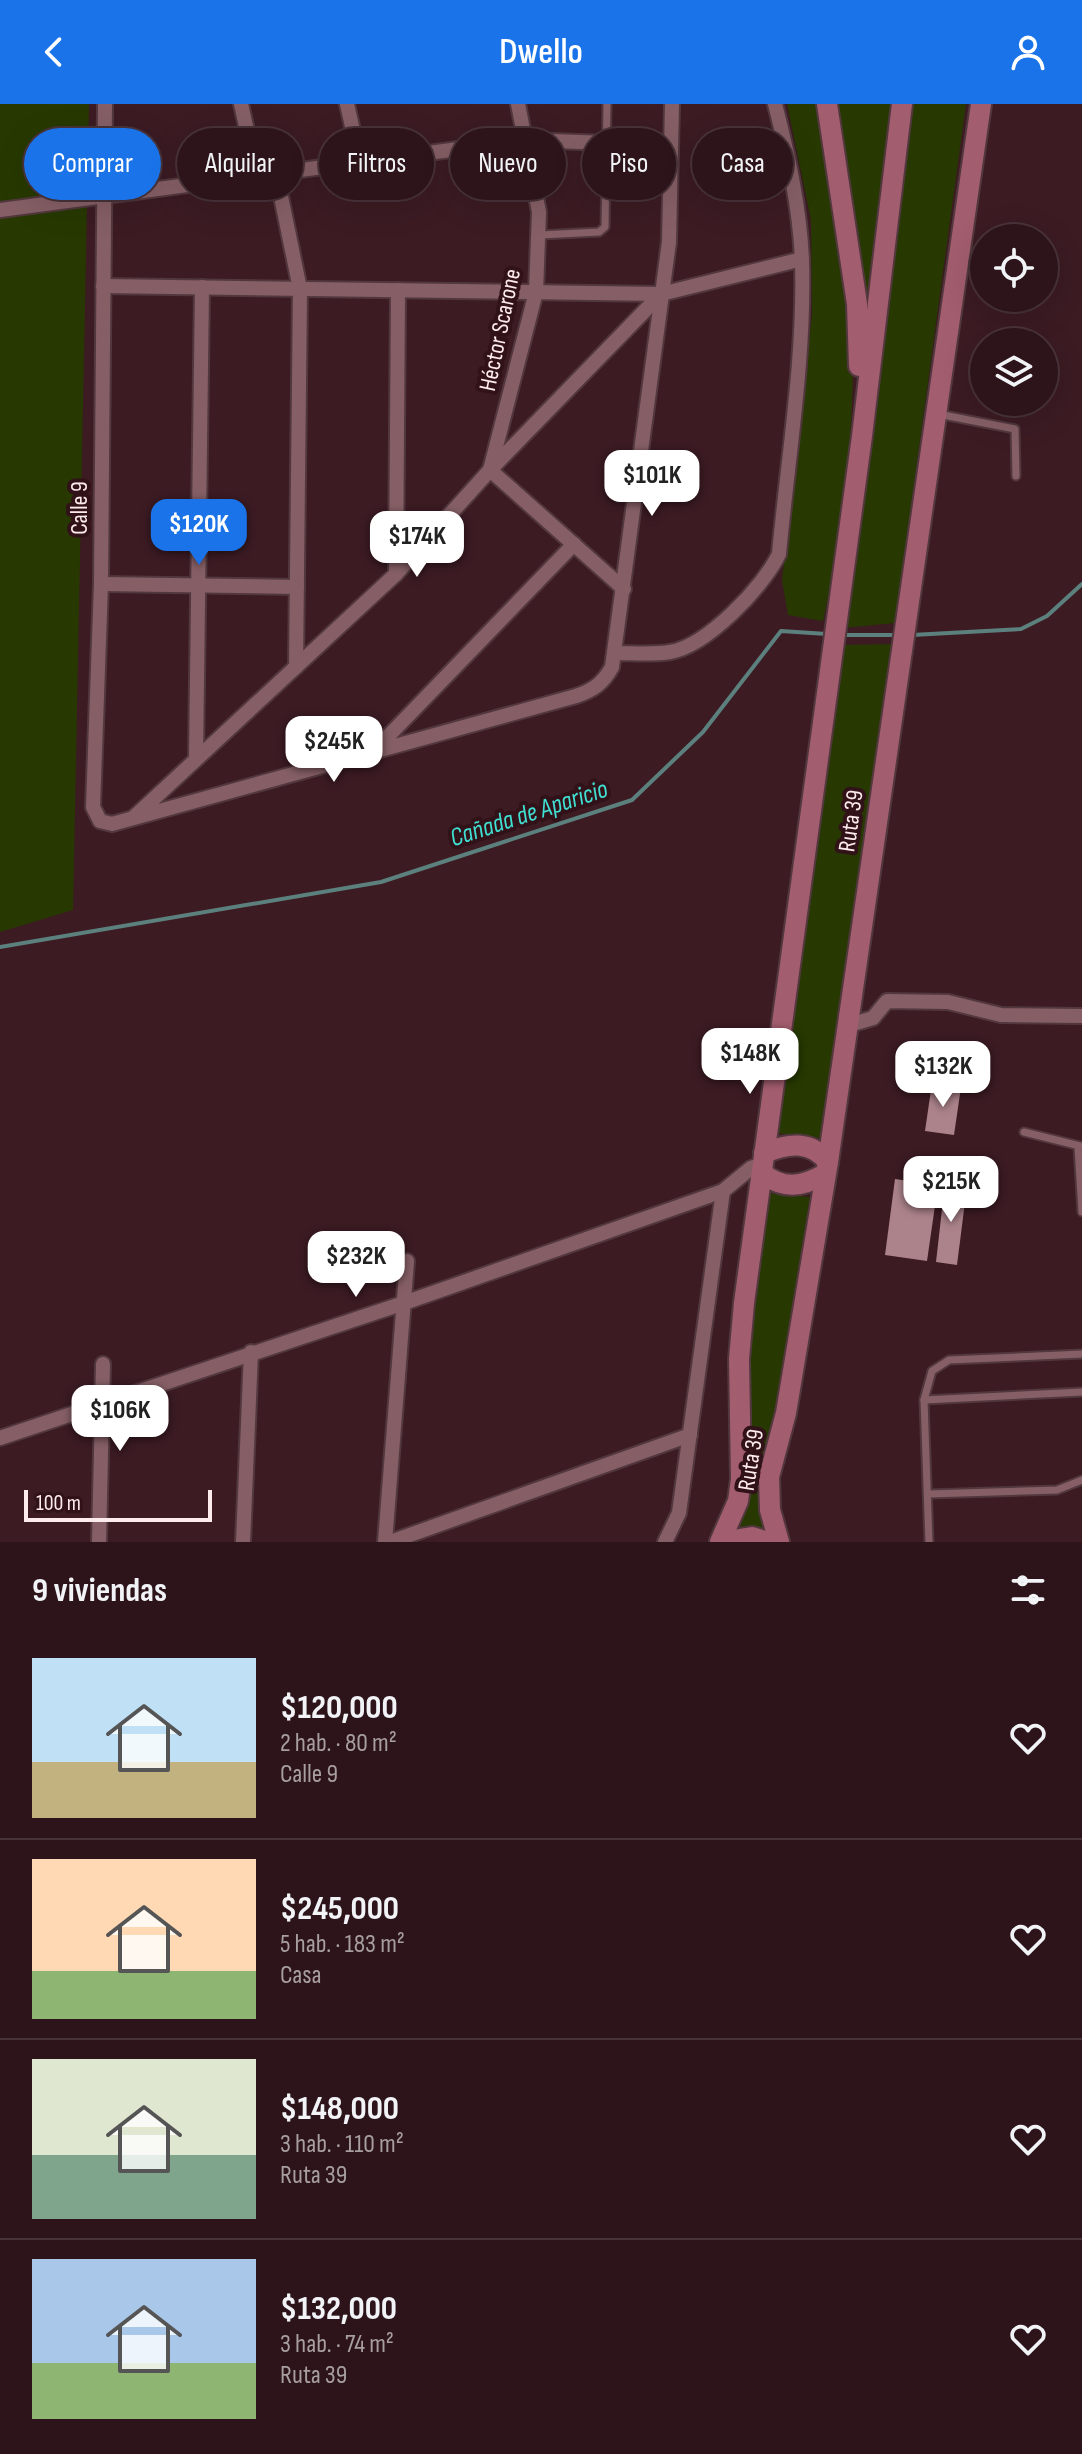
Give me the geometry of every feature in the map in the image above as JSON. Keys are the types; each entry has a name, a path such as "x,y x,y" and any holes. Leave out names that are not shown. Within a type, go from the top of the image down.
{"main road":[{"path":"827,104 857,304 862,436"},
{"name":"Ruta 39","path":"720,1542 738,1501 741,1479 739,1359 862,436 902,104"},
{"name":"Ruta 39","path":"779,1542 770,1510 769,1477 786,1413 827,1168 981,104"},
{"path":"783,1145 800,1145 818,1149 827,1168 807,1184 791,1186 773,1182 763,1163 783,1145"},
{"path":"720,1542 752,1537 768,1542"}],"street":[{"name":"Calle 9","path":"105,104 105,128"},
{"path":"241,104 246,128"},
{"path":"347,104 352,128"},
{"name":"Héctor Scarone","path":"518,104 523,128"},
{"path":"130,821 593,691 606,678 614,653 624,589 669,242 672,104"},
{"path":"614,653 672,652 689,646 751,595 771,571 779,554 802,317 802,259 789,162 775,104"},
{"path":"0,210 65,200"},
{"name":"Calle 9","path":"104,200 101,584 93,807 100,821 112,824 130,821"},
{"path":"282,200 300,289 296,667"},
{"name":"Héctor Scarone","path":"490,470 536,292 540,235 537,200"},
{"path":"103,286 661,294 802,259"},
{"path":"196,758 202,287"},
{"path":"396,574 398,290"},
{"path":"130,821 396,574 490,470 661,294"},
{"path":"490,470 624,589"},
{"path":"371,754 574,544"},
{"path":"101,584 297,587"},
{"path":"846,1026 873,1018 887,1001 948,1002 1001,1015 1082,1016"},
{"path":"0,1438 404,1303 723,1191 751,1168 763,1163"},
{"path":"665,1542 679,1513 723,1191"},
{"path":"407,1261 388,1542 690,1435"},
{"path":"243,1542 251,1352"},
{"path":"99,1542 103,1364"}],"lane":[{"path":"607,104 607,128"},
{"path":"540,235 599,232 605,227 606,200"},
{"path":"936,414 1015,429 1016,476"},
{"path":"1024,1132 1080,1146 1082,1212"},
{"path":"929,1542 924,1400 932,1371 949,1360 1082,1354"},
{"path":"924,1400 1082,1392"},
{"path":"928,1494 1057,1490 1082,1480"}],"green space":[{"path":"0,104 89,104 89,128 24,128 24,200 87,200 73,910 0,932"},
{"path":"787,104 819,104 852,328 850,437 836,552 823,621 788,615 782,580 812,315 811,220"},
{"path":"835,104 894,104 867,301"},
{"path":"909,104 966,104 895,623 843,628"},
{"path":"892,644 821,1138 774,1133 842,645"},
{"path":"766,1193 810,1197 769,1448 766,1528 740,1528 750,1483 748,1359"}],"building":[{"path":"932,1083 961,1087 954,1135 925,1131"},
{"path":"895,1179 938,1185 927,1261 885,1255"},
{"path":"945,1183 967,1186 957,1265 936,1262"}],"waterway":[{"name":"Cañada de Aparicio","path":"912,635 1021,629 1047,616 1082,584"},
{"name":"Cañada de Aparicio","path":"0,947 381,882 632,800 703,732 781,631 827,634"},
{"name":"Cañada de Aparicio","path":"840,635 899,635"}]}
